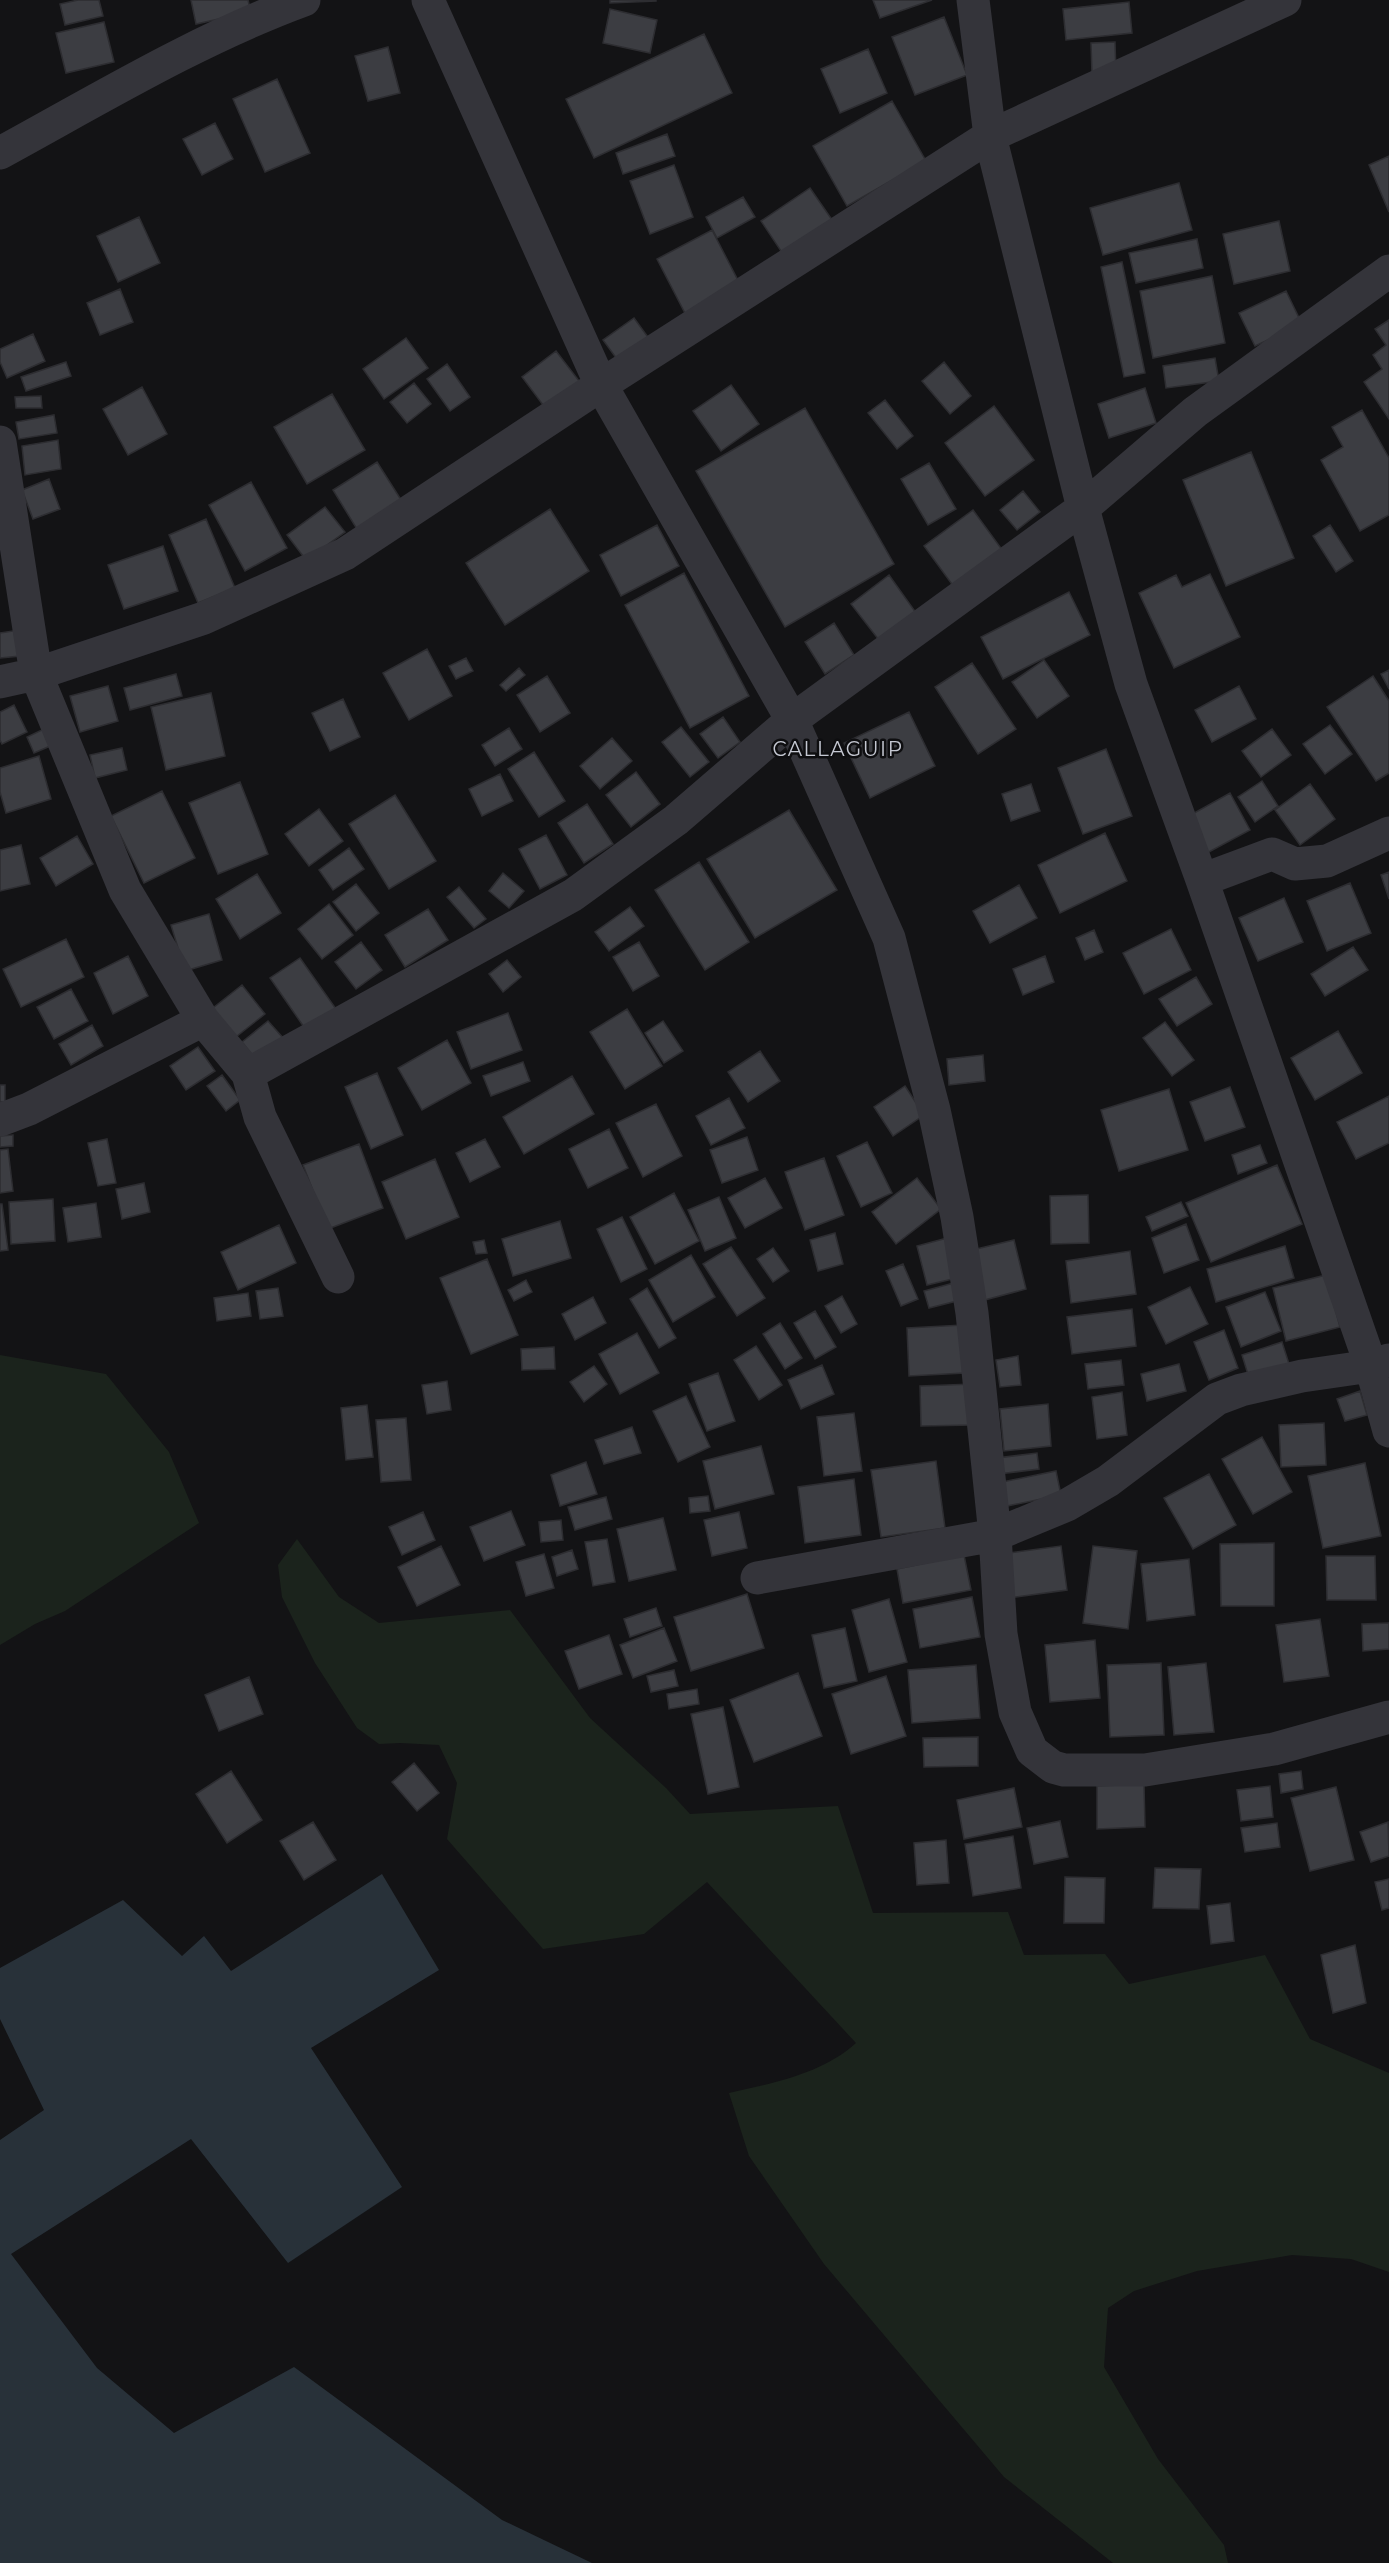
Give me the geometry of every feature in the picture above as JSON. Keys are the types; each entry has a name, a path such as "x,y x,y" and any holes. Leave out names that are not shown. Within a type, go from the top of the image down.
{"street":[{"path":"428,0 602,385 792,720 889,938 934,1110 957,1218 972,1313 995,1534 1001,1634 1015,1712 1032,1751 1053,1767 1064,1770 1145,1770 1274,1749 1389,1717"},
{"path":"973,0 990,136 1083,508 1131,684 1380,1363 1389,1431"},
{"path":"0,682 36,674 204,618 345,554 602,385 990,136 1285,0"},
{"path":"0,153 167,63 285,3"},
{"path":"248,1074 573,895 676,820 792,720 1083,508 1195,412 1389,271"},
{"path":"0,442 36,674 125,890 203,1020 248,1074 260,1117 338,1277"},
{"path":"1202,880 1272,854 1294,864 1327,861 1389,834"},
{"path":"0,1120 29,1109 203,1020"},
{"path":"757,1578 995,1534 1067,1505 1108,1481 1217,1399 1241,1390 1302,1376 1380,1363"}],"shaded area":[{"path":"0,1355 106,1374 169,1452 199,1523 65,1611 35,1624 0,1645"},
{"path":"297,1539 339,1597 379,1623 510,1610 590,1718 666,1788 690,1814 838,1806 873,1913 1008,1912 1024,1955 1105,1954 1129,1984 1265,1955 1310,2039 1389,2073 1389,2272 1351,2259 1292,2255 1197,2271 1134,2291 1108,2308 1104,2367 1158,2459 1224,2545 1228,2563 1113,2563 1004,2477 824,2264 749,2156 729,2093 780,2081 812,2070 843,2054 856,2043 707,1882 644,1934 543,1949 447,1839 457,1783 439,1745 379,1744 357,1728 315,1663 282,1597 278,1565"},
{"path":"382,1874 439,1970 311,2048 402,2187 288,2263 191,2139 11,2254 97,2368 174,2433 294,2367 502,2520 592,2563 0,2563 0,2140 44,2110 0,2019 0,1968 123,1900 182,1956 204,1936 231,1971"}],"building":[{"path":"78,0 99,0 103,16 65,25 60,4"},
{"path":"191,0 248,0 251,12 196,24"},
{"path":"610,0 656,0 656,1 610,3"},
{"path":"873,0 932,0 880,18"},
{"path":"1129,2 1132,33 1066,40 1063,9"},
{"path":"610,9 657,20 650,53 603,43"},
{"path":"944,17 967,75 915,95 892,37"},
{"path":"104,22 114,62 66,73 56,33"},
{"path":"704,34 732,93 594,158 566,99"},
{"path":"1115,42 1116,74 1092,75 1091,43"},
{"path":"388,47 400,93 368,101 355,56"},
{"path":"868,49 887,93 840,113 821,69"},
{"path":"277,79 310,153 265,172 233,99"},
{"path":"892,101 926,161 847,206 813,146"},
{"path":"215,123 233,159 202,175 183,139"},
{"path":"667,134 675,156 623,174 616,153"},
{"path":"1389,156 1389,212 1369,165"},
{"path":"674,165 693,217 650,234 630,181"},
{"path":"1179,183 1192,230 1103,255 1090,208"},
{"path":"810,188 837,227 787,260 761,221"},
{"path":"743,197 755,217 717,238 706,217"},
{"path":"139,217 160,263 118,282 97,236"},
{"path":"1279,221 1290,271 1234,284 1223,234"},
{"path":"712,230 743,290 688,319 657,259"},
{"path":"1197,239 1203,268 1136,283 1129,253"},
{"path":"1122,262 1145,373 1124,377 1101,267"},
{"path":"1212,276 1225,343 1153,358 1140,291"},
{"path":"120,289 133,322 100,335 87,303"},
{"path":"1286,291 1302,324 1255,346 1239,313"},
{"path":"634,318 653,344 622,366 603,340"},
{"path":"1389,320 1389,419 1364,382 1382,369 1373,355 1386,345 1375,329"},
{"path":"33,334 45,361 7,378 0,362 0,349"},
{"path":"406,338 428,368 384,399 363,369"},
{"path":"556,351 583,386 549,413 522,377"},
{"path":"1215,358 1219,381 1166,388 1163,366"},
{"path":"66,362 71,376 26,391 21,377"},
{"path":"944,362 971,396 950,414 922,381"},
{"path":"447,364 470,397 450,411 427,379"},
{"path":"414,383 431,404 407,423 390,402"},
{"path":"731,385 759,424 721,451 693,411"},
{"path":"142,387 167,434 128,455 103,409"},
{"path":"1145,388 1156,423 1109,438 1098,404"},
{"path":"332,394 365,450 307,484 274,427"},
{"path":"41,396 42,408 16,408 15,397"},
{"path":"885,400 913,436 897,449 868,413"},
{"path":"994,406 1034,460 985,496 945,443"},
{"path":"805,408 894,564 785,627 696,471"},
{"path":"1362,410 1389,458 1389,515 1360,531 1321,460 1343,447 1332,427"},
{"path":"54,415 57,433 19,439 16,422"},
{"path":"58,440 61,469 25,475 22,446"},
{"path":"1251,452 1294,558 1226,586 1183,480"},
{"path":"377,462 405,506 360,534 333,490"},
{"path":"929,463 956,509 928,525 901,479"},
{"path":"49,479 60,509 33,519 22,490"},
{"path":"251,482 287,548 245,571 209,505"},
{"path":"1023,491 1040,512 1017,530 1000,510"},
{"path":"325,507 345,532 306,560 287,535"},
{"path":"550,509 589,571 505,625 466,563"},
{"path":"973,510 1003,551 954,587 924,546"},
{"path":"206,519 235,588 198,603 169,535"},
{"path":"657,525 679,566 621,596 600,555"},
{"path":"1330,525 1353,561 1336,572 1313,536"},
{"path":"163,546 178,591 124,609 108,565"},
{"path":"684,573 749,696 690,728 625,605"},
{"path":"1210,574 1240,637 1174,668 1139,593 1176,575 1182,587"},
{"path":"889,575 919,617 882,644 851,604"},
{"path":"1069,592 1090,635 1003,679 981,637"},
{"path":"834,623 854,655 825,674 805,642"},
{"path":"19,630 21,656 0,658 0,633"},
{"path":"427,649 452,696 409,720 383,673"},
{"path":"466,658 473,671 456,679 449,666"},
{"path":"1044,660 1069,696 1037,718 1012,682"},
{"path":"972,663 1016,729 978,754 935,687"},
{"path":"519,668 525,675 506,691 500,685"},
{"path":"1389,670 1389,689 1381,674"},
{"path":"176,674 182,696 130,710 124,688"},
{"path":"547,676 570,713 540,732 517,695"},
{"path":"1373,676 1389,701 1389,773 1376,781 1327,707"},
{"path":"108,686 118,721 80,732 70,696"},
{"path":"1239,686 1256,719 1212,742 1195,710"},
{"path":"211,693 225,756 166,770 151,707"},
{"path":"343,699 360,737 330,751 312,713"},
{"path":"14,705 27,732 2,744 0,712"},
{"path":"909,712 935,766 870,798 844,743"},
{"path":"723,717 740,742 718,758 700,734"},
{"path":"1330,725 1352,754 1325,774 1303,744"},
{"path":"48,727 55,744 34,753 27,737"},
{"path":"681,727 709,762 690,777 662,742"},
{"path":"509,728 522,749 495,766 482,745"},
{"path":"1272,729 1291,755 1261,777 1242,751"},
{"path":"612,738 632,761 600,789 580,766"},
{"path":"122,748 127,770 95,778 90,755"},
{"path":"1106,749 1132,816 1083,834 1058,768"},
{"path":"534,752 565,801 539,817 508,769"},
{"path":"39,756 51,799 6,813 0,792 0,768"},
{"path":"636,772 660,804 631,827 606,795"},
{"path":"500,774 513,801 482,816 469,789"},
{"path":"1262,781 1278,806 1255,822 1238,797"},
{"path":"240,782 268,854 218,874 189,803"},
{"path":"1031,784 1040,811 1011,821 1002,794"},
{"path":"1310,784 1335,819 1300,845 1275,810"},
{"path":"162,791 195,858 144,883 111,816"},
{"path":"1230,793 1250,830 1207,853 1187,817"},
{"path":"395,795 436,861 389,889 349,824"},
{"path":"587,804 613,844 584,863 558,823"},
{"path":"319,809 343,841 309,866 285,834"},
{"path":"789,810 837,890 755,938 707,859"},
{"path":"1105,833 1127,881 1060,913 1038,865"},
{"path":"546,835 567,875 540,889 519,849"},
{"path":"77,836 93,864 56,886 40,858"},
{"path":"21,845 30,884 0,891 0,850"},
{"path":"349,848 364,869 333,890 319,870"},
{"path":"699,862 749,942 705,970 655,890"},
{"path":"1389,872 1389,899 1381,875"},
{"path":"503,873 524,891 509,908 489,891"},
{"path":"257,874 281,913 240,939 216,899"},
{"path":"1350,883 1371,933 1327,951 1307,901"},
{"path":"356,884 379,913 356,931 333,902"},
{"path":"1019,885 1037,918 990,943 973,911"},
{"path":"459,887 486,919 474,928 447,897"},
{"path":"1284,898 1303,942 1258,961 1239,918"},
{"path":"329,904 353,935 322,959 298,929"},
{"path":"630,907 644,926 609,951 595,932"},
{"path":"428,909 448,940 405,967 385,935"},
{"path":"209,914 222,960 185,971 171,925"},
{"path":"1171,929 1191,970 1144,994 1123,953"},
{"path":"1094,930 1103,952 1085,960 1076,938"},
{"path":"66,939 84,977 21,1007 3,969"},
{"path":"361,942 382,970 356,989 335,962"},
{"path":"639,942 659,976 633,991 613,957"},
{"path":"1353,947 1368,970 1325,996 1311,974"},
{"path":"128,956 148,996 113,1014 94,973"},
{"path":"1045,956 1054,982 1023,995 1013,969"},
{"path":"300,958 336,1009 306,1030 270,978"},
{"path":"507,960 521,977 503,992 489,974"},
{"path":"1196,977 1212,1004 1177,1026 1159,999"},
{"path":"242,985 265,1014 232,1040 209,1011"},
{"path":"71,989 88,1021 54,1039 37,1007"},
{"path":"627,1009 662,1066 625,1089 590,1032"},
{"path":"508,1013 522,1050 471,1069 457,1032"},
{"path":"268,1021 284,1039 257,1061 242,1042"},
{"path":"663,1021 683,1051 664,1063 645,1033"},
{"path":"1165,1022 1194,1060 1172,1076 1143,1038"},
{"path":"92,1025 103,1046 71,1065 59,1044"},
{"path":"1338,1031 1362,1073 1315,1100 1291,1058"},
{"path":"447,1040 471,1083 422,1110 398,1068"},
{"path":"198,1047 215,1071 186,1090 170,1066"},
{"path":"760,1051 780,1081 748,1102 728,1072"},
{"path":"983,1055 985,1081 949,1085 947,1059"},
{"path":"523,1062 530,1081 491,1096 483,1076"},
{"path":"377,1073 403,1135 371,1149 345,1087"},
{"path":"222,1075 240,1100 226,1111 207,1086"},
{"path":"572,1076 594,1114 524,1154 503,1117"},
{"path":"0,1085 5,1085 5,1102 0,1102"},
{"path":"905,1086 924,1115 893,1136 874,1107"},
{"path":"1230,1087 1245,1127 1205,1141 1190,1102"},
{"path":"1169,1089 1188,1150 1119,1171 1101,1110"},
{"path":"1389,1096 1389,1143 1356,1159 1337,1122"},
{"path":"729,1098 745,1128 711,1145 696,1116"},
{"path":"656,1104 682,1156 643,1177 616,1123"},
{"path":"609,1129 628,1168 588,1188 569,1149"},
{"path":"13,1135 13,1146 0,1147 0,1136"},
{"path":"747,1137 758,1170 722,1183 710,1150"},
{"path":"107,1139 116,1183 98,1186 88,1143"},
{"path":"485,1139 500,1167 470,1182 456,1153"},
{"path":"867,1142 892,1193 861,1207 837,1156"},
{"path":"359,1144 383,1208 328,1229 303,1165"},
{"path":"1260,1145 1267,1163 1238,1174 1232,1155"},
{"path":"8,1149 13,1191 0,1193 0,1150"},
{"path":"824,1158 844,1215 805,1230 785,1172"},
{"path":"435,1159 459,1217 406,1239 382,1182"},
{"path":"1277,1165 1302,1224 1211,1262 1186,1203"},
{"path":"765,1178 782,1208 745,1228 728,1198"},
{"path":"917,1178 941,1209 896,1244 872,1212"},
{"path":"144,1183 150,1212 122,1219 116,1189"},
{"path":"674,1193 699,1241 655,1264 630,1217"},
{"path":"1088,1195 1089,1243 1051,1244 1050,1196"},
{"path":"719,1197 736,1238 705,1251 688,1210"},
{"path":"53,1199 55,1241 11,1244 9,1202"},
{"path":"1181,1202 1188,1216 1152,1231 1146,1217"},
{"path":"96,1203 101,1237 68,1242 63,1208"},
{"path":"0,1204 2,1204 8,1250 0,1251"},
{"path":"622,1217 647,1269 621,1282 597,1229"},
{"path":"560,1221 571,1258 513,1276 502,1239"},
{"path":"1186,1224 1199,1260 1164,1273 1152,1238"},
{"path":"279,1225 296,1263 238,1290 221,1252"},
{"path":"835,1233 843,1264 818,1271 810,1240"},
{"path":"951,1237 961,1277 927,1285 917,1246"},
{"path":"484,1240 487,1253 476,1254 473,1242"},
{"path":"1014,1240 1026,1289 981,1301 968,1251"},
{"path":"1285,1246 1294,1278 1216,1302 1207,1269"},
{"path":"731,1247 765,1298 737,1316 703,1264"},
{"path":"773,1248 789,1271 773,1282 757,1259"},
{"path":"1130,1251 1136,1294 1071,1303 1066,1261"},
{"path":"691,1255 715,1297 673,1322 649,1280"},
{"path":"487,1259 518,1335 471,1354 440,1278"},
{"path":"903,1264 918,1299 901,1306 886,1271"},
{"path":"1326,1275 1340,1327 1286,1341 1273,1288"},
{"path":"526,1280 532,1292 514,1301 508,1290"},
{"path":"961,1281 965,1299 929,1308 924,1291"},
{"path":"1190,1287 1208,1324 1166,1344 1148,1307"},
{"path":"278,1288 283,1316 260,1319 256,1291"},
{"path":"647,1288 676,1338 659,1348 630,1299"},
{"path":"1265,1292 1281,1331 1241,1347 1226,1307"},
{"path":"248,1293 251,1316 217,1321 214,1298"},
{"path":"842,1296 857,1324 841,1333 825,1306"},
{"path":"593,1297 606,1323 575,1340 562,1314"},
{"path":"1132,1309 1136,1346 1072,1354 1067,1317"},
{"path":"815,1311 836,1347 815,1359 794,1323"},
{"path":"780,1323 802,1358 785,1369 763,1334"},
{"path":"963,1325 965,1373 909,1376 907,1328"},
{"path":"1224,1330 1238,1368 1209,1380 1194,1342"},
{"path":"637,1333 659,1373 620,1394 599,1354"},
{"path":"1282,1342 1290,1367 1250,1381 1242,1355"},
{"path":"756,1346 782,1385 759,1400 734,1360"},
{"path":"554,1347 555,1369 522,1370 521,1349"},
{"path":"1018,1356 1021,1385 1000,1387 996,1360"},
{"path":"1121,1360 1124,1385 1088,1389 1085,1364"},
{"path":"1179,1364 1186,1391 1147,1401 1141,1374"},
{"path":"822,1365 834,1394 801,1409 788,1380"},
{"path":"594,1366 607,1384 584,1402 570,1382"},
{"path":"718,1373 735,1421 707,1431 689,1384"},
{"path":"447,1381 451,1410 427,1414 422,1385"},
{"path":"973,1384 974,1425 921,1426 920,1386"},
{"path":"1360,1391 1367,1415 1345,1421 1337,1399"},
{"path":"1122,1392 1127,1435 1097,1439 1092,1397"},
{"path":"686,1396 710,1447 678,1462 653,1411"},
{"path":"1048,1404 1051,1446 1004,1451 1000,1409"},
{"path":"367,1405 373,1457 346,1460 341,1408"},
{"path":"854,1413 862,1471 824,1476 817,1417"},
{"path":"406,1418 411,1480 381,1482 376,1420"},
{"path":"1324,1423 1326,1465 1281,1467 1279,1425"},
{"path":"632,1427 641,1453 604,1464 595,1440"},
{"path":"1262,1437 1292,1492 1253,1514 1222,1459"},
{"path":"761,1446 774,1494 715,1509 703,1461"},
{"path":"1037,1453 1039,1469 999,1474 997,1458"},
{"path":"936,1461 945,1528 881,1537 871,1470"},
{"path":"586,1462 597,1494 560,1506 551,1475"},
{"path":"1365,1463 1381,1536 1323,1548 1308,1476"},
{"path":"1056,1471 1061,1495 1007,1506 1002,1482"},
{"path":"1209,1474 1236,1525 1193,1549 1164,1498"},
{"path":"854,1479 861,1535 805,1543 798,1487"},
{"path":"708,1496 710,1511 690,1513 689,1498"},
{"path":"606,1497 612,1519 575,1530 568,1507"},
{"path":"511,1511 525,1545 484,1561 470,1527"},
{"path":"423,1512 435,1540 402,1555 389,1527"},
{"path":"739,1512 747,1548 712,1556 704,1520"},
{"path":"663,1518 676,1570 629,1581 617,1529"},
{"path":"561,1520 563,1540 541,1542 539,1522"},
{"path":"607,1539 615,1582 593,1586 585,1542"},
{"path":"1274,1543 1274,1606 1221,1606 1220,1544"},
{"path":"441,1546 460,1585 417,1606 398,1567"},
{"path":"1061,1546 1067,1590 1008,1598 1002,1554"},
{"path":"1093,1546 1137,1551 1128,1629 1083,1623"},
{"path":"572,1550 578,1569 557,1576 552,1557"},
{"path":"544,1554 554,1588 526,1596 516,1562"},
{"path":"964,1555 971,1590 903,1603 897,1569"},
{"path":"1326,1556 1375,1556 1376,1600 1327,1600"},
{"path":"1189,1559 1195,1615 1147,1621 1141,1564"},
{"path":"747,1594 764,1648 691,1671 674,1617"},
{"path":"972,1597 980,1637 920,1648 913,1609"},
{"path":"889,1599 907,1662 869,1672 852,1610"},
{"path":"656,1608 662,1626 630,1637 624,1619"},
{"path":"1320,1619 1329,1676 1284,1682 1276,1625"},
{"path":"1389,1623 1389,1649 1363,1651 1362,1624"},
{"path":"664,1628 677,1661 633,1678 620,1645"},
{"path":"845,1628 857,1681 824,1688 812,1635"},
{"path":"609,1635 622,1674 579,1689 565,1651"},
{"path":"1095,1640 1100,1698 1050,1702 1045,1645"},
{"path":"1161,1663 1164,1735 1110,1737 1107,1665"},
{"path":"1206,1663 1214,1732 1174,1735 1168,1667"},
{"path":"976,1665 980,1718 912,1723 908,1670"},
{"path":"674,1670 678,1686 651,1692 647,1676"},
{"path":"798,1673 822,1736 754,1762 730,1700"},
{"path":"886,1676 906,1736 851,1754 832,1694"},
{"path":"249,1677 263,1714 219,1731 205,1695"},
{"path":"697,1689 699,1704 669,1709 667,1694"},
{"path":"723,1707 739,1787 708,1794 691,1714"},
{"path":"978,1737 978,1766 924,1767 923,1738"},
{"path":"414,1763 439,1793 417,1811 392,1782"},
{"path":"231,1771 262,1820 227,1843 196,1794"},
{"path":"1301,1771 1303,1789 1281,1793 1279,1774"},
{"path":"1144,1784 1145,1827 1097,1829 1097,1786"},
{"path":"1270,1786 1273,1817 1241,1821 1237,1790"},
{"path":"1336,1787 1354,1860 1310,1871 1291,1798"},
{"path":"1014,1788 1022,1827 964,1839 957,1800"},
{"path":"1060,1821 1068,1857 1034,1864 1027,1828"},
{"path":"313,1822 336,1860 304,1880 280,1841"},
{"path":"1388,1822 1389,1856 1371,1862 1360,1832"},
{"path":"1277,1823 1280,1847 1245,1852 1241,1828"},
{"path":"1013,1836 1021,1888 973,1896 965,1844"},
{"path":"946,1840 949,1883 917,1885 914,1843"},
{"path":"1155,1868 1201,1869 1199,1909 1153,1908"},
{"path":"1065,1877 1105,1878 1104,1923 1064,1923"},
{"path":"1389,1879 1389,1908 1382,1910 1375,1882"},
{"path":"1230,1903 1234,1941 1211,1944 1207,1906"},
{"path":"1355,1945 1366,2003 1333,2013 1321,1955"}],"district":[{"name":"CALLAGUIP","path":"838,749"}]}
